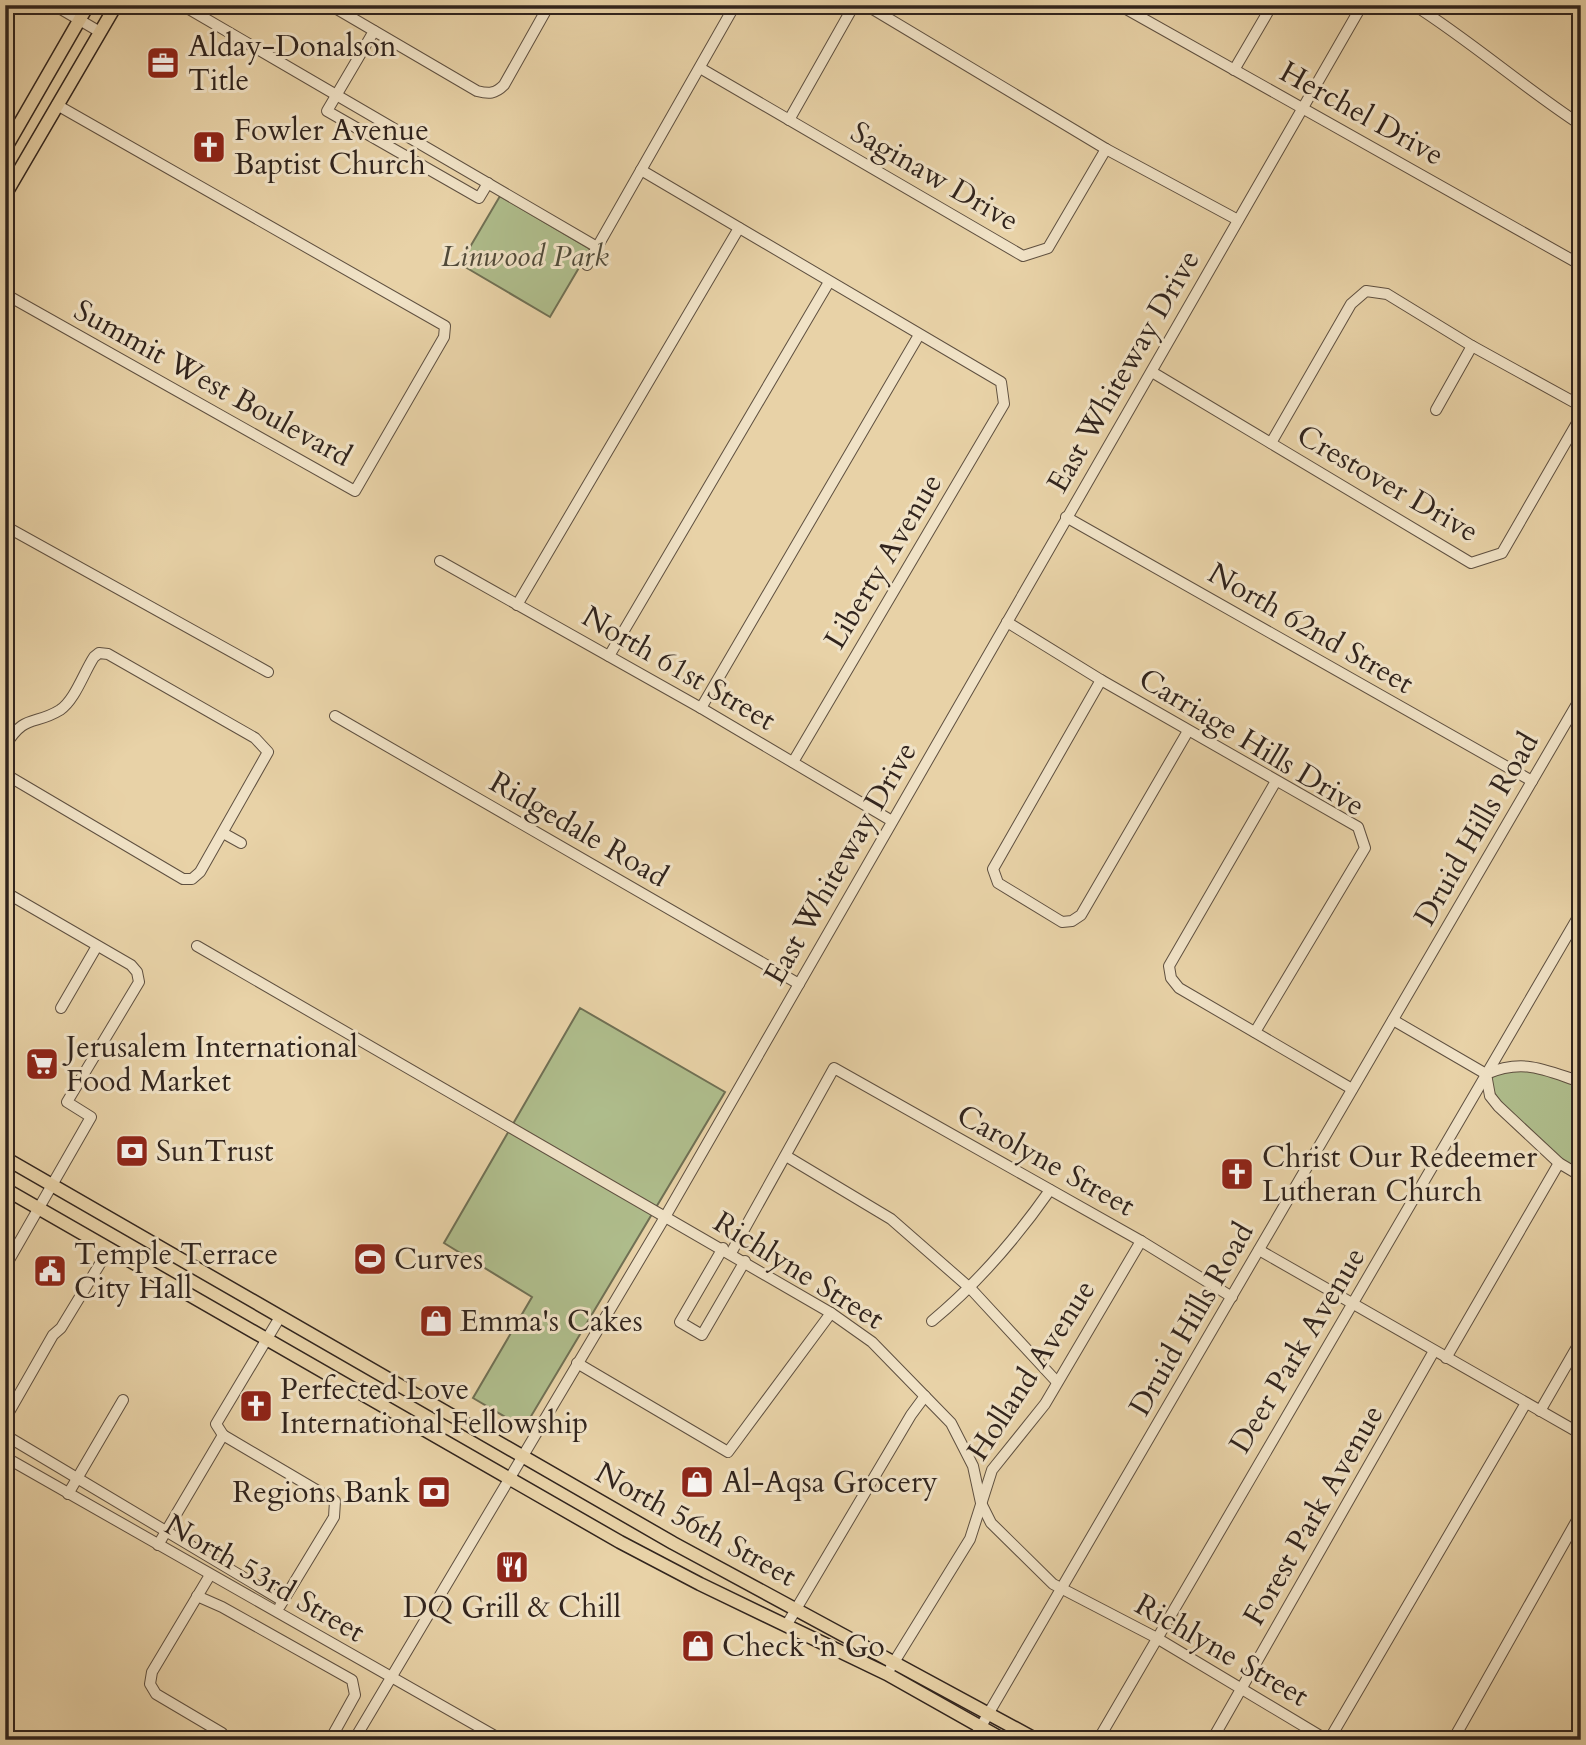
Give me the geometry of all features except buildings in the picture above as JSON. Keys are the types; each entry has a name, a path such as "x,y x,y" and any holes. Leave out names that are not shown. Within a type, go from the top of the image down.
{"main road":[{"path":"5,149 88,5"},
{"path":"5,195 116,5"},
{"name":"North 56th Street","path":"5,1158 633,1520 989,1711 1037,1740"},
{"name":"North 56th Street","path":"5,1189 620,1542 887,1674 1004,1740"},
{"path":"282,1348 295,1326"},
{"path":"413,1424 426,1401"},
{"path":"428,1432 443,1410"},
{"path":"620,1542 633,1520"}],"street":[{"path":"54,5 100,32"},
{"path":"183,5 597,247"},
{"path":"330,5 477,91 488,94 497,92 505,85 549,5"},
{"path":"587,265 735,5"},
{"path":"789,120 854,5"},
{"path":"866,5 1106,149 1238,220"},
{"name":"Herchel Drive","path":"1119,5 1581,265"},
{"path":"1234,70 1272,5"},
{"name":"East Whiteway Drive","path":"354,1740 665,1217 1362,5"},
{"path":"1413,5 1465,38 1521,83 1581,125"},
{"path":"374,31 327,111 479,198 488,183"},
{"name":"Saginaw Drive","path":"700,68 1023,256 1048,248 1106,149"},
{"name":"Summit West Boulevard","path":"5,294 355,491 444,337 445,326 57,105"},
{"path":"641,170 919,335 701,708"},
{"path":"517,605 739,229"},
{"path":"609,656 829,282"},
{"path":"1271,443 1351,304 1366,291 1387,294 1472,346 1581,405"},
{"name":"Liberty Avenue","path":"793,762 1004,404 1001,382 919,335"},
{"path":"1436,410 1472,346"},
{"name":"Crestover Drive","path":"1152,372 1471,563 1502,553 1581,416"},
{"name":"North 62nd Street","path":"1066,517 1532,781"},
{"path":"5,526 268,672"},
{"name":"North 61st Street","path":"440,561 701,708 892,821"},
{"name":"Carriage Hills Drive","path":"1007,622 1188,731 1358,827 1365,849 1255,1032"},
{"path":"5,746 15,730 27,721 60,710 94,657 108,654 263,745 268,752 223,834 200,872 192,879 183,878 5,774"},
{"path":"1101,680 993,869 998,883 1062,922 1072,921 1081,915 1188,731"},
{"name":"Druid Hills Road","path":"973,1740 1064,1588 1581,696"},
{"name":"Ridgedale Road","path":"335,716 799,984"},
{"path":"1276,781 1169,966 1171,978 1179,989 1352,1089"},
{"path":"223,834 240,843"},
{"path":"5,892 131,965 137,972 139,982 67,1102 91,1117 5,1267"},
{"name":"Deer Park Avenue","path":"1098,1740 1581,912"},
{"path":"61,1008 97,946"},
{"name":"Richlyne Street","path":"197,946 665,1217 727,1250 831,1313 872,1342 951,1423 973,1466 981,1503 992,1523 1053,1584 1156,1637 1328,1740"},
{"path":"1393,1020 1486,1074 1490,1096 1526,1135 1559,1163 1581,1176"},
{"path":"1486,1074 1505,1067 1526,1064 1581,1082"},
{"name":"Carolyne Street","path":"786,1156 834,1068 1141,1241 1232,1297"},
{"path":"745,1261 702,1335 681,1322 786,1156 891,1219 971,1289 1057,1382"},
{"path":"1446,1358 1559,1163"},
{"path":"932,1321 971,1289 1013,1244 1050,1190"},
{"name":"Holland Avenue","path":"887,1674 970,1539 992,1470 1045,1404 1141,1241"},
{"path":"5,1419 53,1335 61,1328 109,1249"},
{"path":"1259,1250 1581,1434"},
{"path":"577,1363 728,1452 831,1313"},
{"path":"276,1613 334,1517 335,1501 223,1435 216,1424 279,1317"},
{"path":"1540,1411 1581,1340"},
{"name":"Forest Park Avenue","path":"1212,1740 1434,1351"},
{"path":"786,1626 911,1415 925,1396"},
{"path":"68,1494 123,1400"},
{"path":"1328,1740 1526,1403"},
{"path":"5,1435 167,1529 283,1601"},
{"path":"158,1545 223,1435"},
{"name":"North 53rd Street","path":"5,1457 497,1739"},
{"path":"1453,1740 1581,1513"},
{"path":"210,1575 152,1672 150,1684 156,1694 222,1733 222,1740"},
{"path":"197,1596 222,1607 352,1680 355,1695 330,1740"}],"green space":[{"name":"Linwood Park","path":"500,196 590,249 550,317 460,264"},
{"path":"580,1008 725,1092 524,1428 473,1398 532,1297 444,1243"},
{"path":"1529,1069 1581,1086 1581,1172 1527,1131 1501,1103 1493,1090 1490,1079 1498,1072"}],"place":[{"name":"Alday-Donalson Title","path":"163,63"},
{"name":"Fowler Avenue Baptist Church","path":"209,147"},
{"name":"Jerusalem International Food Market","path":"42,1064"},
{"name":"SunTrust","path":"132,1151"},
{"name":"Christ Our Redeemer Lutheran Church","path":"1237,1174"},
{"name":"Curves","path":"370,1259"},
{"name":"Temple Terrace City Hall","path":"50,1271"},
{"name":"Emma's Cakes","path":"436,1321"},
{"name":"Perfected Love International Fellowship","path":"256,1406"},
{"name":"Al-Aqsa Grocery","path":"697,1482"},
{"name":"Regions Bank","path":"434,1492"},
{"name":"DQ Grill & Chill","path":"512,1567"},
{"name":"Check 'n Go","path":"698,1646"}]}
